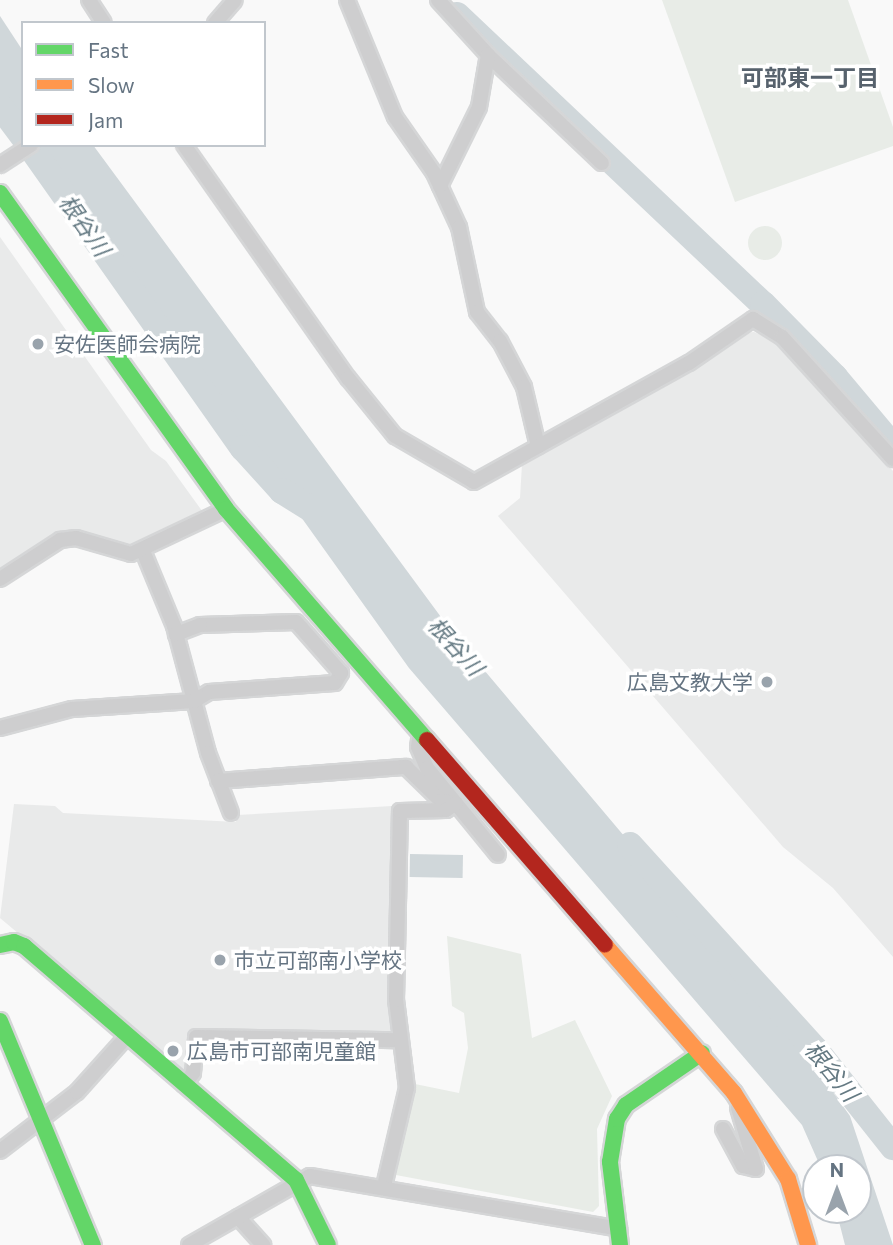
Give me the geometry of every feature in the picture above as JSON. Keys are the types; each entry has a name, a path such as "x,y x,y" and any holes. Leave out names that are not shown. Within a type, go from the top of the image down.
{"street":[{"path":"89,0 103,21"},
{"path":"217,21 235,0"},
{"path":"347,0 395,117 440,186 458,227 477,312 500,341 524,387 538,446"},
{"path":"438,0 488,55 602,163"},
{"path":"440,186 480,107 488,55"},
{"path":"3,164 28,147"},
{"path":"185,147 348,378 395,436 474,482 709,352 753,319 782,337 893,459"},
{"path":"0,193 135,389 226,509 734,1093 788,1179 808,1245"},
{"path":"0,579 60,540 76,538 131,554 143,551 226,509"},
{"path":"143,551 176,634 218,781 230,813"},
{"path":"0,728 72,709 194,701 209,692 335,683 341,673 296,622 200,625 176,634"},
{"path":"420,733 418,747 427,768 498,855"},
{"path":"218,781 406,767 441,801 456,803"},
{"path":"384,1186 407,1088 398,1040 400,811 446,810 456,803"},
{"path":"0,945 14,942 24,946 296,1180 328,1245"},
{"path":"0,1021 93,1245"},
{"path":"0,1150 42,1123 78,1092 127,1036"},
{"path":"184,1085 193,1073 196,1038 398,1040"},
{"path":"189,1245 296,1180 310,1176 384,1186 428,1198 620,1237 610,1162 617,1119 626,1105 656,1082 702,1054"},
{"path":"723,1129 743,1167 756,1169 734,1093"},
{"path":"238,1217 263,1245"}],"shaded area":[{"path":"662,0 848,0 893,127 893,146 735,202"},
{"path":"765,226 777,231 782,243 777,255 765,260 753,255 748,243 753,231"},
{"name":"安佐医師会病院","path":"0,237 151,450 166,461 205,515 131,548 76,532 57,534 0,572"},
{"name":"広島文教大学","path":"754,332 778,342 893,471 893,957 833,888 783,847 498,516 520,498 522,464 712,358 743,333"},
{"name":"市立可部南小学校","path":"14,804 55,806 63,813 236,822 237,815 392,806 391,1030 387,1034 190,1031 188,1067 182,1071 0,918"},
{"path":"447,936 521,954 532,1038 575,1020 612,1096 597,1129 599,1206 593,1212 396,1175 415,1084 459,1093 468,1048 464,1013 452,1006"}],"water":[{"path":"0,16 21,48 21,125 0,96"},
{"path":"36,147 94,147 452,632 792,1035 850,1116 863,1154 815,1154 802,1125 409,668"},
{"path":"410,854 463,855 463,878 410,877"},
{"path":"872,1182 893,1245 845,1245 840,1224 872,1224"}],"waterway":[{"path":"457,15 763,304 835,377 893,446"},
{"name":"根谷川","path":"0,106 21,134"},
{"name":"根谷川","path":"30,147 243,448 282,491 311,509"},
{"name":"根谷川","path":"630,845 816,1050 893,1147"}],"traffic: fast":[{"path":"0,193 226,509 427,740"},
{"path":"0,945 14,942 24,946 296,1180 328,1245"},
{"path":"0,1021 93,1245"},
{"path":"620,1245 610,1162 617,1119 626,1105 702,1053"}],"traffic: slow":[{"path":"605,945 734,1093 788,1179 808,1245"}],"traffic: jam":[{"path":"427,740 605,945"}],"place":[{"name":"安佐医師会病院","path":"38,344"},
{"name":"広島文教大学","path":"767,682"},
{"name":"市立可部南小学校","path":"220,960"},
{"name":"広島市可部南児童館","path":"173,1051"}],"district":[{"name":"可部東一丁目","path":"810,77"}]}
